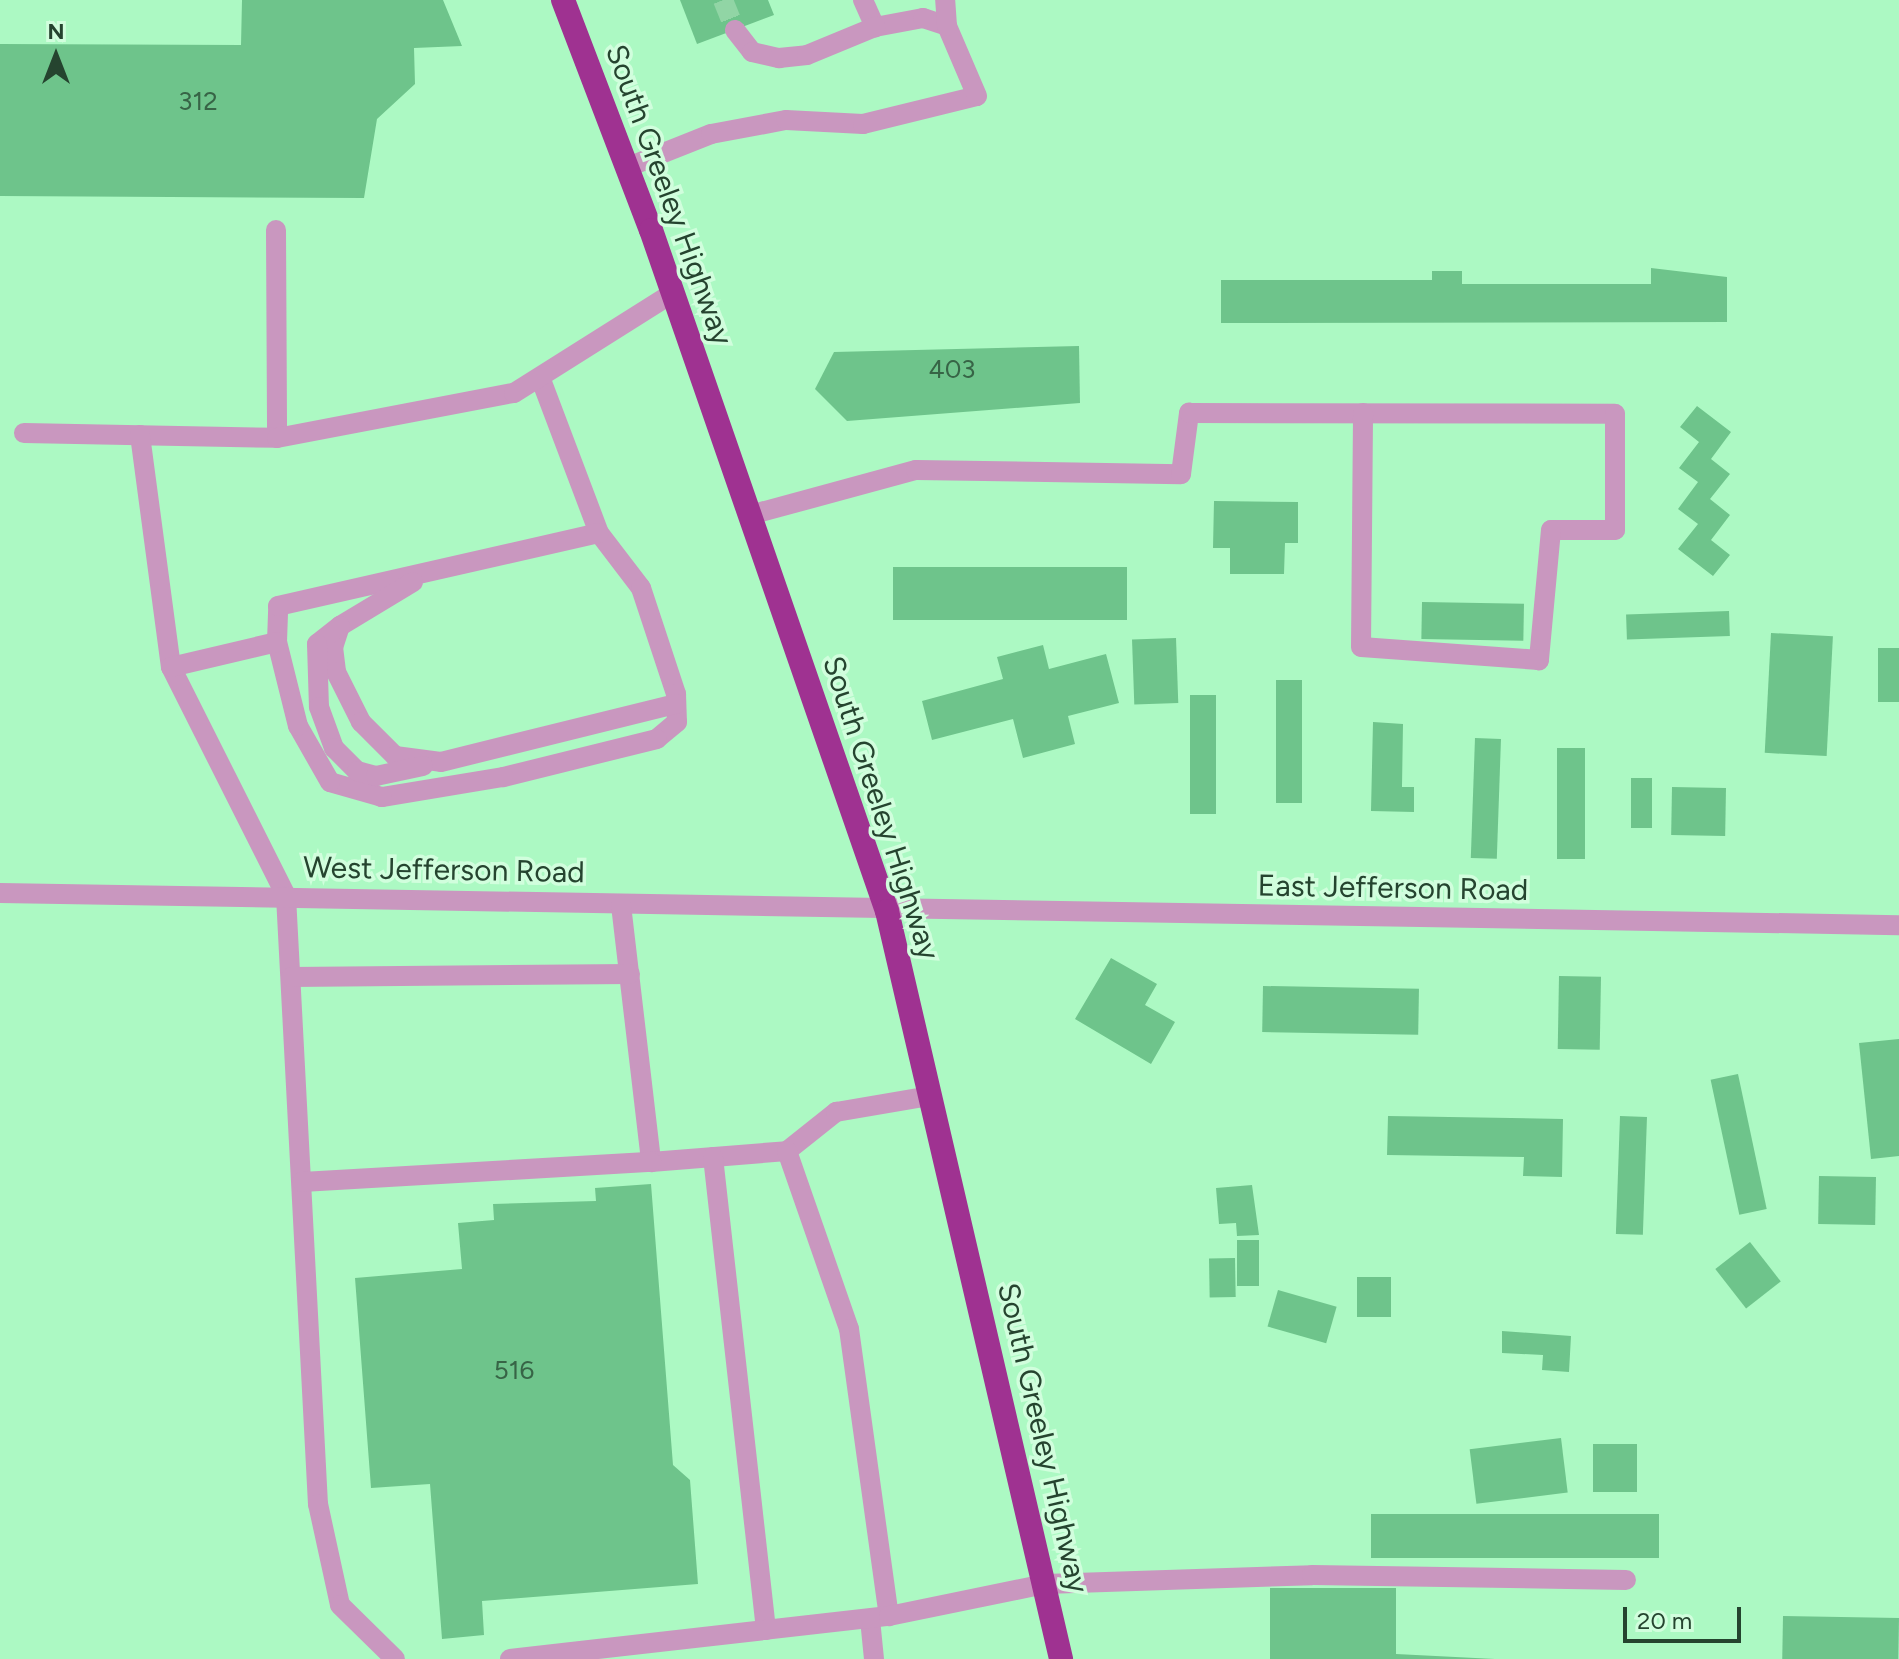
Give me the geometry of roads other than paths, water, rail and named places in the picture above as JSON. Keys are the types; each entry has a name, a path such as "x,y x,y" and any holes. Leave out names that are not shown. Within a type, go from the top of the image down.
{"highway":[{"name":"South Greeley Highway","path":"563,0 673,293 887,911 1061,1659"}],"street":[{"path":"863,0 875,27"},
{"path":"628,167 711,134 786,120 863,124 977,96 947,26 945,0"},
{"path":"735,30 752,52 779,58 807,55 875,27 923,18 947,26"},
{"path":"276,230 277,438"},
{"path":"24,433 277,438 514,393 673,293"},
{"path":"540,377 599,533 641,588 676,704 677,722 657,739 503,777 382,797 330,782 298,726 277,642 278,606 599,533"},
{"path":"750,515 916,470 1181,474 1189,413 1363,413 1615,414 1615,530 1551,530 1539,660 1361,647 1363,413"},
{"path":"140,435 171,667 286,896 318,1504 340,1605 395,1659"},
{"path":"430,572 340,626 317,644 319,707 334,748 357,771 376,776 676,704"},
{"path":"340,626 333,647 336,672 361,722 395,756 441,762"},
{"path":"171,667 277,642"},
{"name":"West Jefferson Road","path":"0,893 286,896 887,911"},
{"path":"621,905 651,1162"},
{"name":"East Jefferson Road","path":"887,911 1899,925"},
{"path":"291,977 630,974"},
{"path":"302,1182 787,1151 836,1112 930,1096"},
{"path":"787,1151 849,1329 880,1618 874,1659"},
{"path":"713,1157 766,1630"},
{"path":"510,1659 880,1618 1045,1584 1312,1575 1626,1580"}],"tunnel":[{"path":"723,0 735,30"}]}
